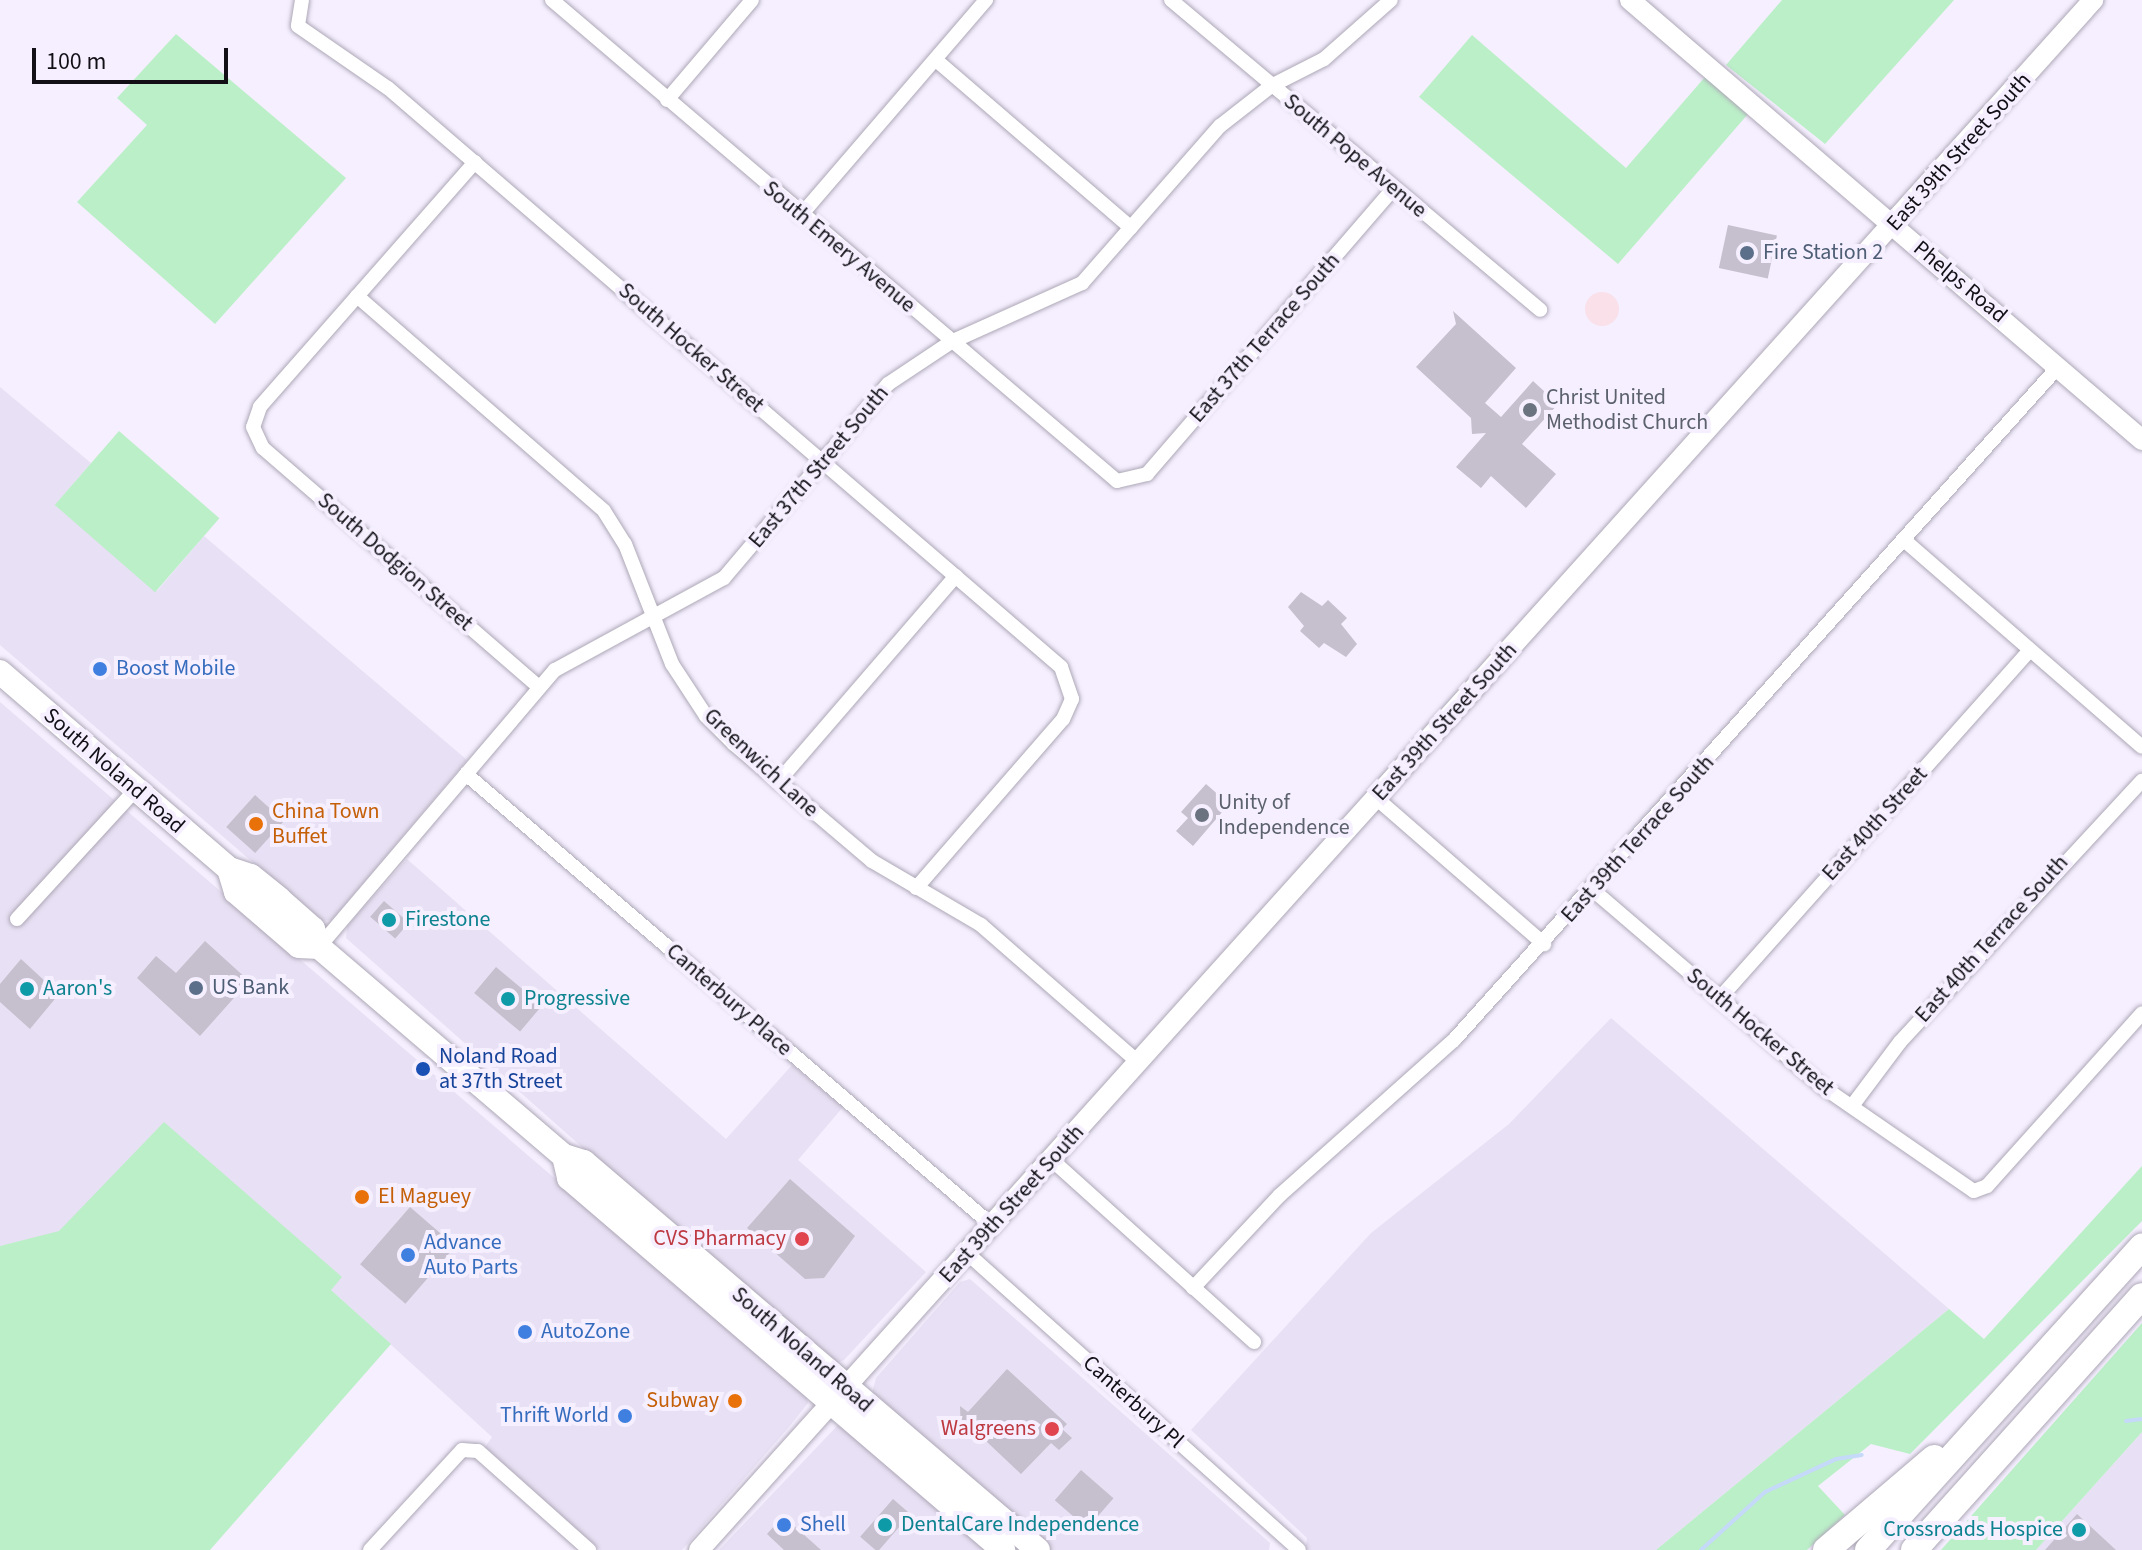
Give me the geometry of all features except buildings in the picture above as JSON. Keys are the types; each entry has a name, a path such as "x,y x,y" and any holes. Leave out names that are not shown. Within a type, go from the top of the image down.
{"highway":[{"path":"1868,1550 2142,1247"},
{"path":"1914,1550 2142,1296"},
{"path":"1826,1550 1999,1405"},
{"path":"1930,1550 1945,1515"}],"main road":[{"name":"Phelps Road","path":"1630,0 2142,440"},
{"name":"East 39th Street South","path":"699,1550 1893,226 2093,0"},
{"name":"South Noland Road","path":"0,672 229,869 251,876 313,929 319,947 564,1156 569,1178 705,1280 839,1396 1003,1550"},
{"name":"South Noland Road","path":"839,1396 1038,1550"}],"street":[{"name":"South Hocker Street","path":"302,0 298,26 371,75 475,162 1061,667 1071,685 1063,719 916,888"},
{"name":"South Emery Avenue","path":"552,0 1108,476 1133,482"},
{"path":"667,100 752,0"},
{"path":"801,215 986,0"},
{"name":"South Pope Avenue","path":"1171,0 1540,310"},
{"name":"East 37th Street South","path":"319,947 539,687 577,654 655,618 724,578 888,384 951,342 1082,283 1220,126 1271,86 1324,59 1391,0"},
{"path":"936,60 1131,228"},
{"path":"357,296 475,162"},
{"name":"East 37th Terrace South","path":"1133,482 1147,474 1393,189"},
{"name":"South Dodgion Street","path":"357,296 260,407 255,435 263,448 539,687"},
{"name":"Greenwich Lane","path":"357,296 604,511 655,618 672,664 706,716 872,861 981,925 1139,1063"},
{"name":"East 39th Terrace South","path":"1193,1288 1290,1185 1454,1040 1593,890 2059,366"},
{"path":"1904,540 2142,747"},
{"path":"778,782 956,576"},
{"name":"East 40th Street","path":"1719,999 2030,650"},
{"name":"Canterbury Place","path":"466,774 993,1226"},
{"name":"East 40th Terrace South","path":"1852,1106 1893,1050 2142,781"},
{"path":"17,919 136,789"},
{"path":"1376,798 1544,944"},
{"name":"South Hocker Street","path":"1593,890 1719,999 1852,1106 1974,1191 1987,1186 2142,1013"},
{"path":"1052,1160 1254,1342"},
{"name":"Canterbury Pl","path":"967,1253 1299,1550"},
{"path":"370,1550 462,1450 478,1451 589,1550"}],"shaded area":[{"path":"1602,292 1614,297 1619,309 1614,321 1602,326 1590,321 1585,309 1590,297"},
{"path":"0,387 91,463 55,505 157,591 204,536 467,760 332,920 321,921 0,645"},
{"path":"0,702 806,1394 808,1403 789,1427 682,1550 600,1550 485,1447 492,1437 330,1289 341,1277 164,1123 59,1232 0,1246"},
{"path":"407,859 726,1139 792,1065 843,1107 798,1160 926,1272 844,1360 833,1365 818,1356 346,938 347,926"},
{"path":"1611,1018 1949,1309 1656,1550 1305,1550 1307,1538 1191,1430 1371,1233 1509,1124"},
{"path":"970,1279 1270,1543 1269,1550 1049,1550 879,1404 872,1393 876,1378 960,1282"},
{"path":"838,1425 846,1428 989,1550 719,1550"},
{"path":"2142,1432 2142,1550 2036,1550"}],"green space":[{"path":"1782,0 1954,0 1825,144 1726,65"},
{"path":"176,34 346,178 215,324 77,202 147,125 117,98"},
{"path":"1472,35 1626,168 1705,77 1748,114 1618,264 1419,97"},
{"path":"119,431 219,518 155,592 55,505"},
{"path":"164,1122 342,1277 331,1290 391,1344 210,1550 0,1550 0,1246 59,1231"},
{"path":"2142,1166 2142,1221 1910,1454 1871,1444 1818,1486 1845,1515 1807,1550 1656,1550 1949,1309 1984,1339"},
{"path":"2142,1323 2142,1432 2036,1550 1941,1550"}],"waterway":[{"path":"2126,1421 2142,1419"},
{"path":"1701,1550 1765,1492 1836,1459 1862,1455"}],"place":[{"name":"Fire Station 2","path":"1747,253"},
{"name":"Christ United Methodist Church","path":"1530,410"},
{"name":"Boost Mobile","path":"100,669"},
{"name":"Unity of Independence","path":"1202,815"},
{"name":"China Town Buffet","path":"256,824"},
{"name":"Firestone","path":"389,920"},
{"name":"US Bank","path":"196,988"},
{"name":"Aaron's","path":"27,989"},
{"name":"Progressive","path":"508,999"},
{"name":"Noland Road at 37th Street","path":"423,1069"},
{"name":"El Maguey","path":"362,1197"},
{"name":"CVS Pharmacy","path":"802,1239"},
{"name":"Advance Auto Parts","path":"408,1255"},
{"name":"AutoZone","path":"525,1332"},
{"name":"Subway","path":"735,1401"},
{"name":"Thrift World","path":"625,1416"},
{"name":"Walgreens","path":"1052,1429"},
{"name":"Shell","path":"784,1525"},
{"name":"DentalCare Independence","path":"885,1525"},
{"name":"Crossroads Hospice","path":"2079,1530"}]}
